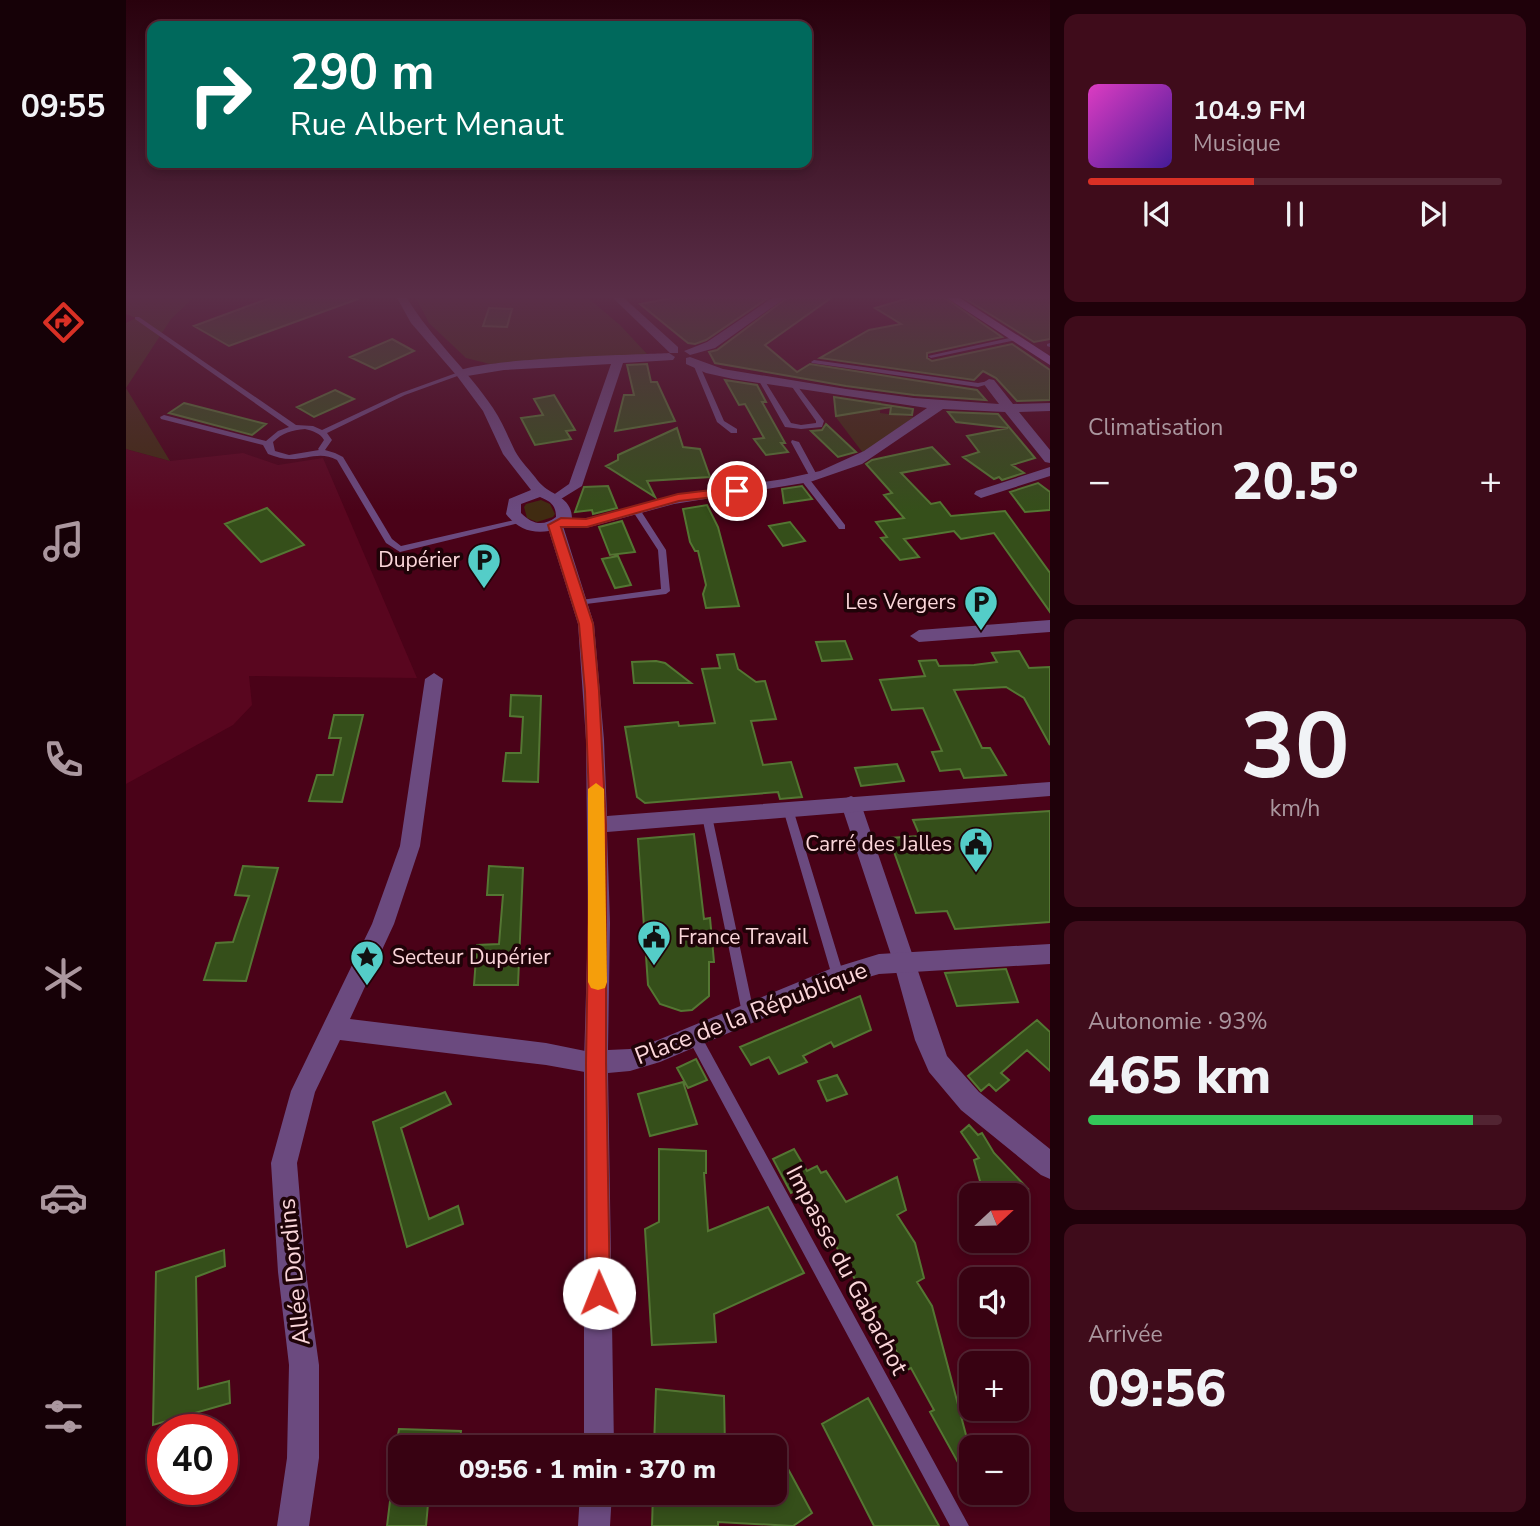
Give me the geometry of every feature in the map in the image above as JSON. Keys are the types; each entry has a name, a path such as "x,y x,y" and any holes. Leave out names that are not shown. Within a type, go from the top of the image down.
{"street":[{"path":"458,369 489,411 510,454 540,494"},
{"path":"461,373 484,369"},
{"path":"556,498 575,486 615,369"},
{"path":"711,369 939,406 1050,407"},
{"path":"989,383 1050,459"},
{"path":"525,524 587,523 678,498 746,490 845,467 939,406"},
{"path":"510,454 520,498"},
{"path":"981,494 1050,471"},
{"path":"558,523 565,513 556,498 540,494 514,502 512,509 548,546 579,597"},
{"path":"558,523 586,624 598,825 596,1063 599,1435"},
{"path":"919,636 1050,626"},
{"name":"Allée Dordins","path":"293,1526 303,1458 304,1365 292,1272 284,1163 303,1091 383,924 410,846 434,679"},
{"path":"598,825 1050,789"},
{"path":"851,804 905,964 927,1040 938,1064 970,1101 1050,1166"},
{"name":"Place de la République","path":"596,1063 629,1060 838,976 879,964 1050,954"},
{"path":"334,1028 546,1054 596,1063"},
{"path":"594,1526 595,1505"}],"lane":[{"path":"211,369 295,428"},
{"path":"697,369 721,422 734,431"},
{"path":"865,369 978,385 989,383"},
{"path":"323,432 403,394 461,373"},
{"path":"761,379 788,425 819,425 820,421 793,384"},
{"path":"164,417 266,443 271,452 285,458 305,457 322,449 328,440 323,432 306,427 295,428 272,438 269,447"},
{"path":"795,442 809,477 842,527"},
{"path":"322,449 332,452 340,459 389,541 400,549 525,524"},
{"path":"579,597 666,591 662,550 636,510"},
{"path":"788,809 838,976"},
{"path":"707,816 748,1013"},
{"name":"Impasse du Gabachot","path":"694,1036 960,1526"}],"shaded area":[{"path":"126,369 138,369 126,388"},
{"path":"126,388 170,461 126,449"},
{"path":"873,401 881,402 880,413 914,417 863,453 835,416 871,410"},
{"path":"126,449 170,461 243,453 278,465 323,458 417,678 249,676 252,705 233,725 126,784"},
{"path":"541,500 550,504 555,514 553,517 537,522 527,518 524,507 526,504"}],"building":[{"path":"628,369 648,369 651,382 657,382 675,421 615,431 624,395 634,395"},
{"path":"750,369 794,369 797,372 802,369 843,369 977,390 986,400 914,395"},
{"path":"898,369 1049,369 1050,400 1017,401 996,378 983,371 974,380"},
{"path":"725,380 757,385 766,402 762,402 788,452 766,455 754,439 764,438 745,404 739,405"},
{"path":"335,390 354,399 314,417 297,407"},
{"path":"554,395 575,430 566,431 571,439 535,445 521,418 543,415 534,399"},
{"path":"834,397 913,409 912,415 890,414 891,407 836,416"},
{"path":"184,403 266,424 252,435 169,413"},
{"path":"948,412 998,414 1035,458 1012,465 1024,473 1002,480 999,477 994,479 963,457 979,452 967,436 1008,428 956,422"},
{"path":"826,424 856,452 838,457 811,431 822,430"},
{"path":"677,428 683,447 700,449 710,477 647,481 655,497 606,466 618,460 618,455"},
{"path":"932,447 949,464 901,473 931,504 940,502 951,516 1005,511 1050,573 1050,612 994,533 961,539 954,531 904,539 919,557 900,560 881,538 887,537 876,522 904,518 884,495 892,493 866,464 872,460"},
{"path":"1038,483 1050,492 1050,510 1025,512 1010,492"},
{"path":"608,486 617,508 593,514 592,510 575,512 584,487"},
{"path":"802,486 812,499 784,503 782,489"},
{"path":"707,505 718,527 739,606 706,608 703,594 706,585 698,551 695,551 690,542 683,509"},
{"path":"267,508 304,545 261,562 225,524"},
{"path":"622,521 635,552 610,555 599,527"},
{"path":"790,522 805,541 783,546 769,526"},
{"path":"618,556 631,585 615,588 602,559"},
{"path":"845,641 852,659 822,661 816,642"},
{"path":"1019,651 1029,668 1050,667 1050,745 1024,698 1006,687 954,690 982,748 990,748 1006,775 964,778 960,769 940,771 932,752 942,751 923,708 892,710 880,680 925,676 919,661 936,660 939,666 974,665 997,662 992,653"},
{"path":"734,654 738,669 756,682 765,681 776,719 751,721 763,765 791,762 802,797 780,799 778,792 645,803 637,797 625,727 678,722 679,726 715,723 702,669 720,668 717,655"},
{"path":"632,662 665,663 691,683 634,683"},
{"path":"511,695 541,696 538,782 503,781 506,753 521,753 523,717 510,716"},
{"path":"334,715 363,715 342,802 309,801 317,775 333,775 341,738 329,738"},
{"path":"897,764 904,781 861,786 855,768"},
{"name":"Carré des Jalles","path":"1050,811 1050,922 955,929 947,911 916,913 889,838 920,836 913,820"},
{"path":"694,834 704,919 710,918 714,962 709,962 709,996 692,1010 681,1011 660,1004 648,985 638,839"},
{"path":"243,866 278,868 246,981 204,980 216,943 233,942 249,896 235,895"},
{"path":"489,866 523,868 518,985 474,985 477,945 499,944 503,895 487,895"},
{"path":"1006,969 1018,1002 957,1006 945,973"},
{"path":"860,996 871,1030 834,1047 831,1042 803,1056 807,1062 779,1074 769,1057 751,1065 740,1047"},
{"path":"1037,1020 1050,1032 1050,1071 1027,1050 1001,1073 1009,1080 996,1091 989,1084 981,1091 968,1076"},
{"path":"696,1059 707,1080 688,1088 677,1068"},
{"path":"837,1075 847,1094 827,1101 818,1081"},
{"path":"683,1082 697,1124 650,1136 638,1094"},
{"path":"445,1092 451,1104 401,1128 429,1219 458,1206 463,1224 407,1247 373,1122"},
{"path":"969,1125 978,1135 982,1133 994,1153 1022,1183 981,1183 974,1160 979,1158 961,1132"},
{"path":"659,1149 706,1151 704,1173 708,1231 768,1207 804,1273 714,1314 716,1342 652,1345 645,1229 659,1222"},
{"path":"794,1149 807,1171 817,1166 821,1173 826,1171 846,1202 897,1177 906,1210 897,1215 915,1243 924,1278 917,1282 932,1306 959,1408 959,1421 962,1421 966,1435 959,1435 959,1464 930,1412 934,1410 911,1368 907,1370 829,1234 833,1232 806,1185 791,1193 773,1159"},
{"path":"224,1250 225,1266 196,1277 198,1389 229,1381 230,1403 192,1414 153,1414 156,1272"},
{"path":"656,1389 724,1396 725,1435 654,1435"},
{"path":"868,1398 939,1526 874,1526 822,1424"},
{"path":"399,1429 461,1431 460,1435 398,1435"},
{"path":"787,1467 812,1513 793,1526 718,1522 718,1526 652,1526 653,1505 787,1505"},
{"path":"390,1505 428,1505 426,1526 387,1526"}],"slow traffic":[{"path":"596,789 598,982"}],"place":[{"name":"Dupérier","path":"484,590"},
{"name":"Les Vergers","path":"981,632"},
{"name":"Carré des Jalles","path":"976,874"},
{"name":"France Travail","path":"654,967"},
{"name":"Secteur Dupérier","path":"367,987"}],"route":[{"path":"599,1293 596,1063 598,825 592,691 586,624 555,525 561,521 569,524 587,523 678,498 737,491"}]}
